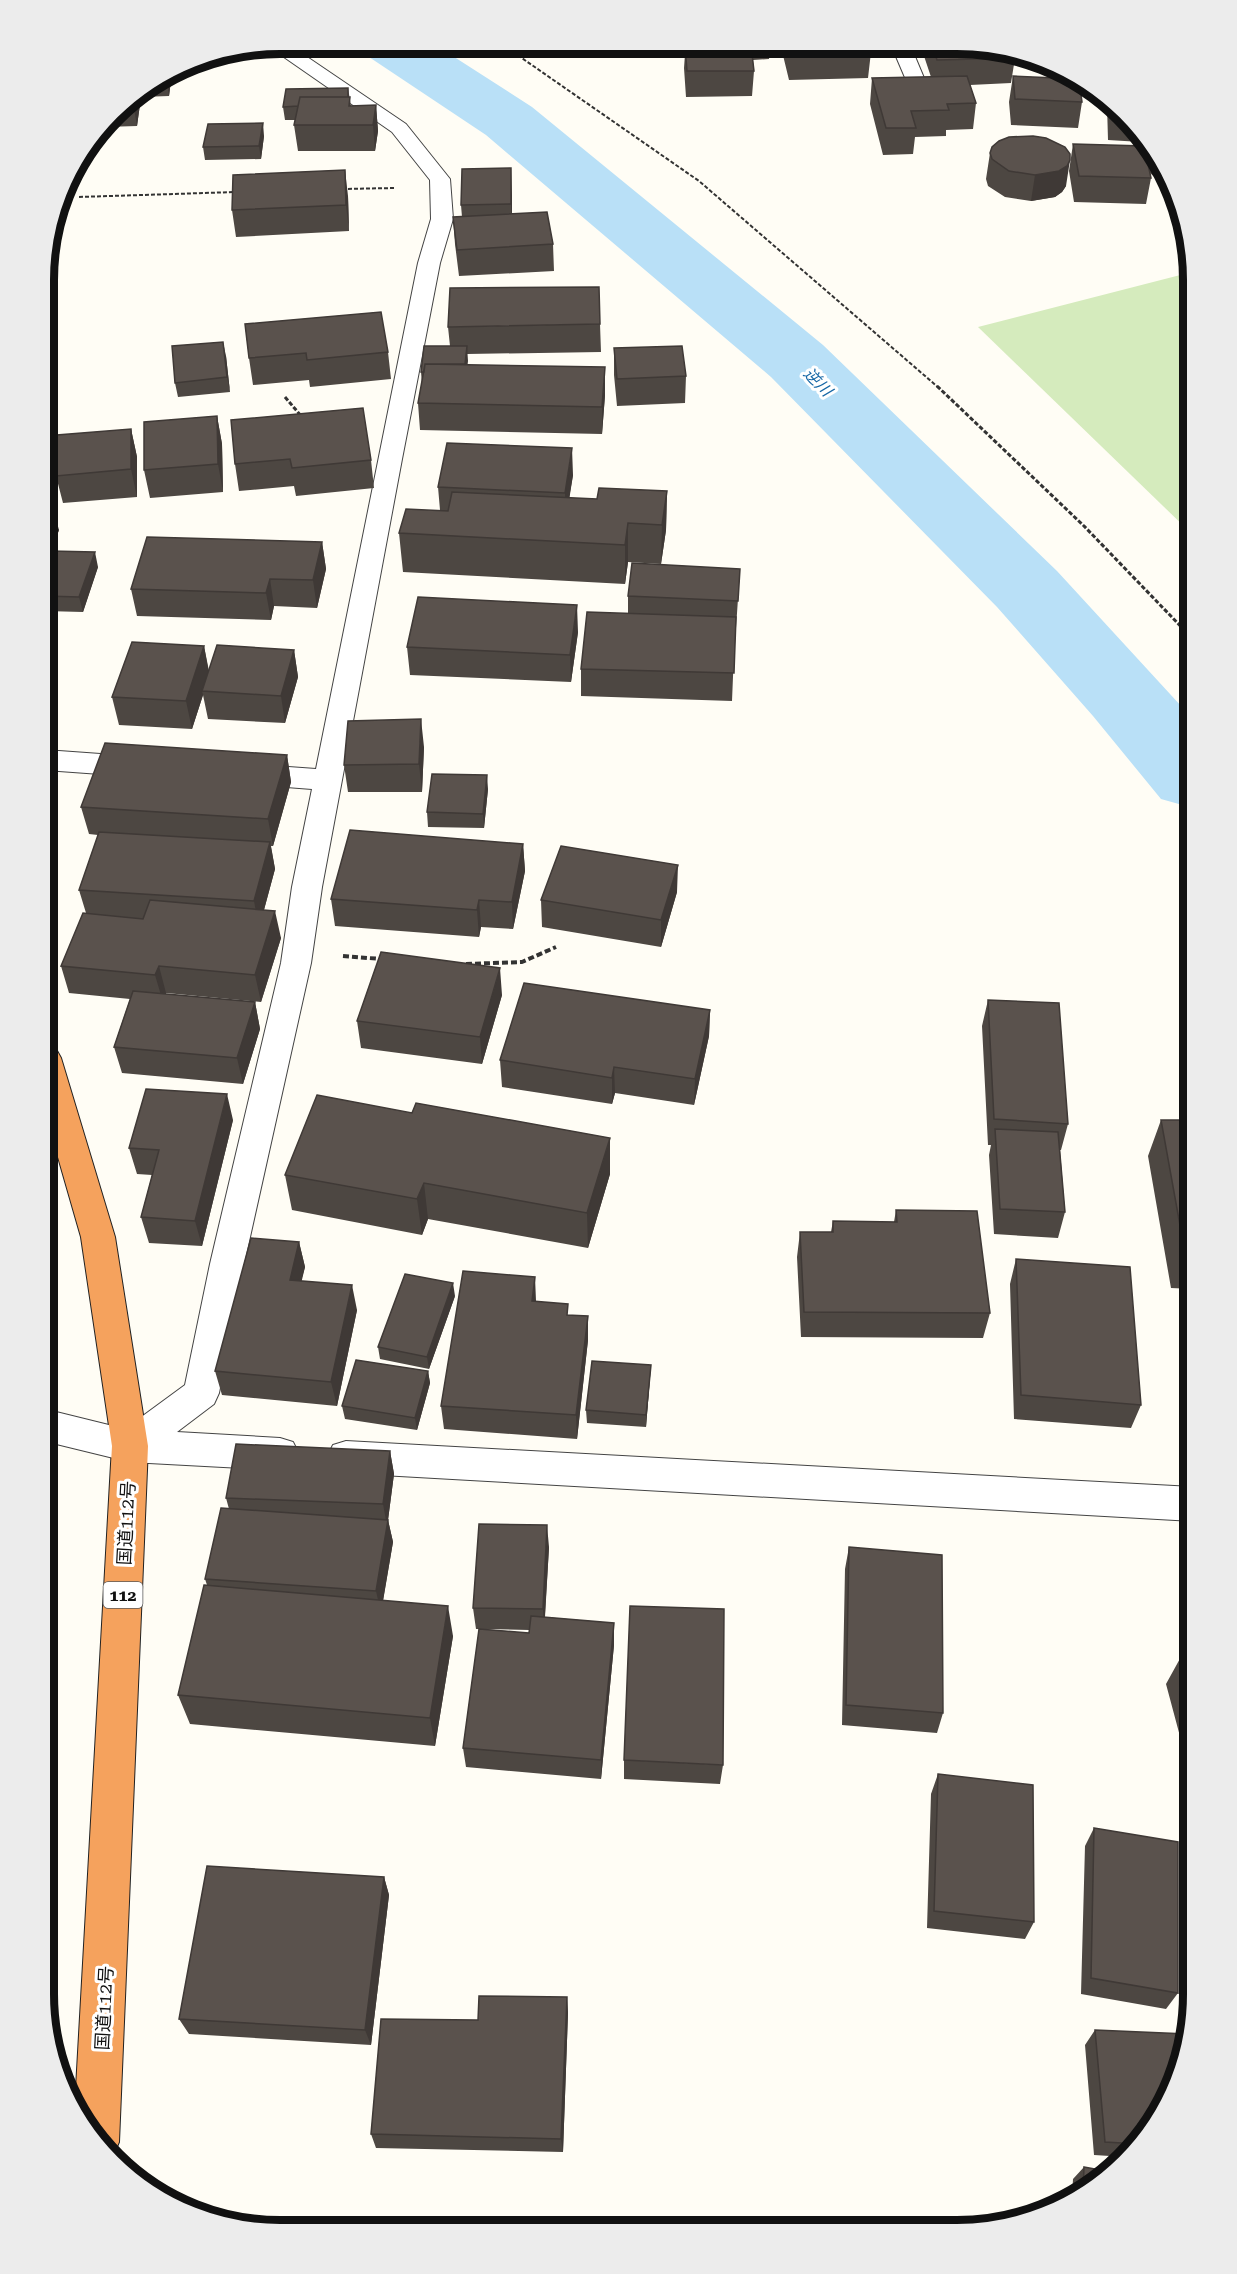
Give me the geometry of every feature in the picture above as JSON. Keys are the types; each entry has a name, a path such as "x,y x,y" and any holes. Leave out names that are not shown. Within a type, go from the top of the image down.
{"highway":[{"name":"国道112号","path":"54,1088 98,1237 130,1446 97,2126"}],"street":[{"path":"130,1446 201,1393 298,952 307,887 327,780 429,263 442,219 440,179 399,128 291,54"},
{"path":"904,54 919,90"},
{"path":"54,761 163,768"},
{"path":"221,772 327,780"},
{"path":"54,1427 130,1446 1183,1503"}],"path":[{"path":"516,54 699,181 952,399 1084,526 1183,629"},
{"path":"336,189 441,186"},
{"path":"80,197 243,192"},
{"path":"285,397 307,423"},
{"path":"464,964 522,962 556,947"},
{"path":"298,952 393,960"}],"green space":[{"path":"1183,274 1183,525 978,327"}],"building":[{"path":"686,54 752,54 754,71 687,71"},
{"path":"935,54 972,54 1002,58 937,60"},
{"path":"967,76 976,103 947,104 949,110 911,111 916,128 886,128 872,78"},
{"path":"1013,76 1059,78 1080,90 1082,102 1015,99"},
{"path":"348,88 348,97 300,97 298,106 283,107 286,89"},
{"path":"300,97 350,97 349,106 376,105 373,125 294,125"},
{"path":"263,123 259,146 203,147 208,124"},
{"path":"1009,137 1046,138 1065,147 1070,154 1067,166 1059,171 1035,175 1009,171 992,159 990,153 992,147 999,141"},
{"path":"1073,144 1139,146 1146,156 1151,178 1079,176"},
{"path":"511,168 511,204 461,205 462,169"},
{"path":"345,170 346,205 232,210 233,175"},
{"path":"547,212 553,244 457,250 453,217"},
{"path":"599,287 600,324 448,327 450,288"},
{"path":"381,312 388,352 307,360 306,353 249,358 245,324"},
{"path":"223,342 227,377 175,383 172,346"},
{"path":"424,346 467,346 465,364 425,364 424,372 421,372"},
{"path":"682,346 686,376 617,379 614,348"},
{"path":"425,364 605,367 602,407 418,403"},
{"path":"363,408 371,460 292,468 290,459 235,464 231,420"},
{"path":"217,416 218,464 144,470 144,422"},
{"path":"131,429 131,469 56,476 57,435"},
{"path":"447,443 572,448 565,493 438,487"},
{"path":"599,488 667,491 662,525 628,523 625,545 399,533 406,509 448,511 452,492 597,499"},
{"path":"147,537 322,542 313,580 270,579 266,593 131,589"},
{"path":"54,551 95,552 79,597 54,596"},
{"path":"632,563 740,569 738,601 628,596"},
{"path":"418,597 577,605 570,655 407,647"},
{"path":"587,612 736,617 734,673 581,669"},
{"path":"132,642 204,646 186,701 112,697"},
{"path":"217,645 294,650 281,696 202,691"},
{"path":"421,719 419,764 344,765 348,721"},
{"path":"105,743 287,755 268,819 81,807"},
{"path":"432,774 487,775 483,814 427,812"},
{"path":"350,830 523,844 512,902 479,900 477,910 331,899"},
{"path":"99,832 270,842 254,901 79,890"},
{"path":"561,846 678,865 661,920 541,900"},
{"path":"150,900 275,911 255,975 159,966 155,975 61,966 83,913 143,919"},
{"path":"381,952 500,968 480,1037 357,1021"},
{"path":"524,983 710,1010 695,1079 614,1067 612,1078 500,1060"},
{"path":"133,991 255,1002 237,1058 114,1047"},
{"path":"988,1000 1059,1003 1068,1124 994,1119"},
{"path":"146,1089 227,1094 195,1221 141,1217 159,1150 129,1148"},
{"path":"317,1095 412,1113 416,1103 610,1138 587,1213 424,1183 417,1199 285,1175"},
{"path":"1161,1120 1183,1120 1183,1242"},
{"path":"995,1129 1058,1132 1065,1212 1000,1209"},
{"path":"896,1210 977,1211 990,1313 804,1312 800,1232 833,1232 833,1221 897,1222"},
{"path":"251,1238 299,1242 290,1280 352,1285 331,1382 215,1371"},
{"path":"1016,1259 1130,1267 1141,1405 1021,1395"},
{"path":"463,1271 535,1277 532,1301 568,1304 567,1315 588,1316 576,1415 441,1406"},
{"path":"405,1274 453,1283 427,1357 378,1347"},
{"path":"356,1360 428,1371 415,1418 342,1406"},
{"path":"592,1361 651,1365 646,1415 586,1410"},
{"path":"236,1444 390,1451 383,1504 226,1498"},
{"path":"221,1508 388,1520 376,1591 205,1579"},
{"path":"479,1524 547,1525 543,1609 473,1608"},
{"path":"849,1547 942,1555 943,1713 846,1705"},
{"path":"204,1585 448,1606 430,1718 178,1695"},
{"path":"630,1606 724,1609 723,1765 624,1760"},
{"path":"531,1616 614,1623 601,1760 463,1748 479,1629 529,1633"},
{"path":"938,1774 1033,1785 1034,1922 934,1911"},
{"path":"1094,1828 1178,1842 1178,1993 1091,1978"},
{"path":"207,1866 384,1877 365,2030 179,2019"},
{"path":"479,1996 567,1997 561,2139 371,2134 381,2019 478,2020"},
{"path":"1095,2030 1180,2034 1166,2081 1145,2120 1127,2143 1105,2142"},
{"path":"1084,2167 1099,2170 1095,2173 1083,2182"}],"waterway":[{"name":"逆川","path":"406,54 509,121 797,361 1027,589 1183,765"}]}
